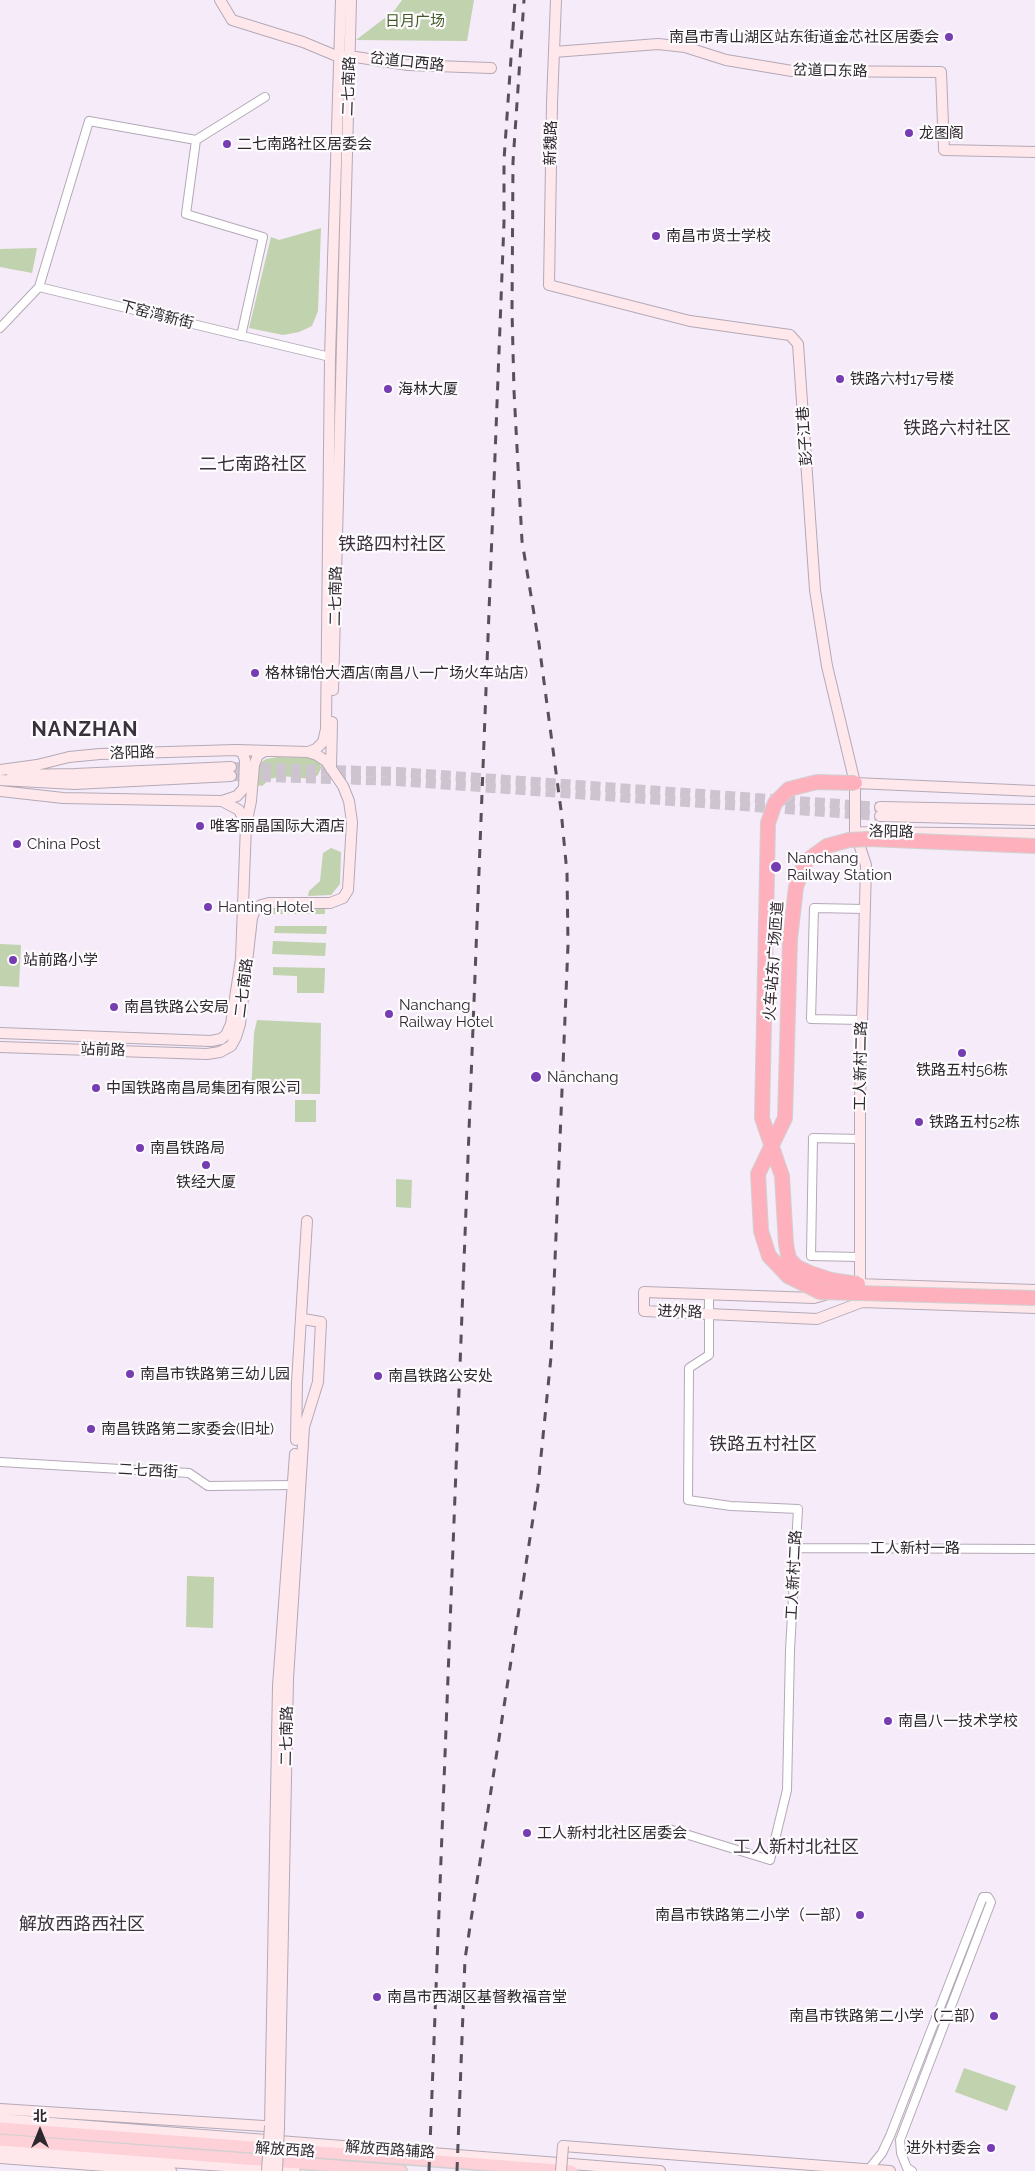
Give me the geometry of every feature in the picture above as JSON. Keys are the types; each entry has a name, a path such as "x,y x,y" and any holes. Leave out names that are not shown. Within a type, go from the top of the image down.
{"highway":[{"name":"火车站东广场匝道","path":"855,783 818,782 788,789 775,803 768,824 762,1118 782,1176 786,1244 789,1259 797,1267 810,1273 831,1280 858,1284"},
{"name":"火车站东广场匝道","path":"1035,846 869,839 849,840 827,846 805,862 796,887 790,939 784,1118 758,1174 761,1231 769,1256 788,1276 820,1292 1035,1298"}],"main road":[{"name":"岔道口西路","path":"220,0 232,20 344,56 408,64 492,68"},
{"name":"二七南路","path":"207,1054 224,1051 232,1044 238,1033 246,981 252,918 257,907 269,903 330,904 343,898 348,890 352,822 350,807 343,786 331,768 344,56 341,0"},
{"name":"二七南路","path":"308,752 320,746 326,729 330,357 344,56 351,0"},
{"name":"新魏路","path":"549,285 556,0"},
{"name":"岔道口东路","path":"554,52 658,44 685,47 726,60 792,71 941,72 944,150 1035,152"},
{"name":"彭子江巷","path":"549,285 690,321 790,335 798,344 815,590 827,666 855,783"},
{"path":"0,791 63,798 222,801 237,796 244,788 246,760 242,752 236,750"},
{"name":"洛阳路","path":"0,770 37,765 68,757 92,755 236,750 265,751"},
{"name":"二七南路","path":"206,1041 218,1040 226,1035 234,1007 241,959 246,825 251,801 255,761 265,751"},
{"path":"265,751 308,752 321,757 331,768"},
{"name":"洛阳路","path":"0,775 231,771 76,784 0,780"},
{"path":"855,783 1035,791"},
{"name":"洛阳路","path":"855,783 855,832 1035,834"},
{"path":"222,801 238,810 246,825"},
{"name":"洛阳路","path":"1035,810 880,811 1035,820"},
{"name":"工人新村二路","path":"855,832 866,865 858,1284 862,1302"},
{"name":"站前路","path":"0,1033 206,1041"},
{"path":"206,1041 207,1054"},
{"name":"站前路","path":"0,1047 207,1054"},
{"name":"二七南路","path":"277,2171 275,2126 278,1686 297,1432 297,1382 303,1319 308,1221"},
{"name":"进外路","path":"1035,1290 858,1284 814,1298 644,1292 644,1311 817,1319 862,1302 1035,1308"},
{"name":"二七南路","path":"267,2171 275,2126 288,1679 304,1427 318,1382 321,1322 303,1319"},
{"path":"0,2109 275,2126"},
{"name":"解放西路辅路","path":"0,2119 660,2171"},
{"name":"解放西路","path":"0,2128 571,2171"},
{"name":"解放西路","path":"0,2140 401,2171"},
{"path":"561,2171 563,2146 890,2171"},
{"path":"0,2150 295,2171"},
{"path":"0,2158 171,2171"}],"street":[{"path":"0,328 38,287 89,121 196,140 265,97"},
{"path":"196,140 186,214 263,237 241,336"},
{"name":"下窑湾新街","path":"38,287 330,357"},
{"path":"862,1020 811,1019 811,1000 814,908 865,909"},
{"path":"859,1257 811,1256 813,1138 860,1139"},
{"name":"工人新村二路","path":"669,1829 770,1860 787,1790 790,1650 798,1509 731,1506 688,1500 689,1368 709,1355 709,1295"},
{"name":"二七西街","path":"0,1462 189,1473 208,1486 293,1486"},
{"name":"工人新村一路","path":"795,1548 1035,1549"},
{"path":"869,2169 882,2153 890,2136 984,1897 988,1897 991,1902 900,2140 901,2153 907,2168 912,2171"}],"green space":[{"name":"日月广场","path":"402,0 474,0 467,41 356,40 394,11"},
{"path":"321,228 318,311 312,326 299,332 283,335 249,328 271,237 279,240"},
{"path":"37,248 32,273 0,267 0,249"},
{"path":"278,757 311,758 320,762 321,768 318,775 311,779 282,776 270,779 262,786 256,785 256,766 266,759"},
{"path":"331,848 341,852 340,884 331,895 308,896 309,891 320,881 323,853"},
{"path":"273,906 325,907 325,914 273,914"},
{"path":"275,926 327,926 326,934 274,933"},
{"path":"273,941 326,943 325,956 272,954"},
{"path":"0,944 21,945 19,987 0,986"},
{"path":"273,967 325,968 324,993 297,993 297,976 273,975"},
{"path":"257,1020 321,1023 320,1094 251,1093 254,1033"},
{"path":"295,1100 316,1100 316,1122 295,1122"},
{"path":"396,1179 412,1180 411,1208 396,1207"},
{"path":"187,1576 214,1577 213,1628 186,1627"},
{"path":"964,2068 1016,2086 1007,2111 955,2092"}],"tunnel":[{"path":"231,767 398,772 880,807"},
{"path":"231,776 397,781 880,816"}],"railway":[{"path":"429,2171 504,222 504,160 515,0"},
{"path":"457,2171 465,1959 538,1486 551,1357 568,945 567,873 561,810 539,644 522,541 514,391 512,311 513,162 524,0"}],"place":[{"name":"南昌市青山湖区站东街道金芯社区居委会","path":"949,37"},
{"name":"龙图阁","path":"909,133"},
{"name":"二七南路社区居委会","path":"227,144"},
{"name":"南昌市贤士学校","path":"656,236"},
{"name":"铁路六村17号楼","path":"840,379"},
{"name":"海林大厦","path":"388,389"},
{"name":"格林锦怡大酒店(南昌八一广场火车站店)","path":"255,673"},
{"name":"唯客丽晶国际大酒店","path":"200,826"},
{"name":"China Post","path":"17,844"},
{"name":"Nanchang Railway Station","path":"776,867"},
{"name":"Hanting Hotel","path":"208,907"},
{"name":"站前路小学","path":"13,960"},
{"name":"南昌铁路公安局","path":"114,1007"},
{"name":"Nanchang Railway Hotel","path":"389,1014"},
{"name":"铁路五村56栋","path":"962,1053"},
{"name":"Nanchang","path":"536,1077"},
{"name":"中国铁路南昌局集团有限公司","path":"96,1088"},
{"name":"铁路五村52栋","path":"919,1122"},
{"name":"南昌铁路局","path":"140,1148"},
{"name":"铁经大厦","path":"206,1165"},
{"name":"南昌市铁路第三幼儿园","path":"130,1374"},
{"name":"南昌铁路公安处","path":"378,1376"},
{"name":"南昌铁路第二家委会(旧址)","path":"91,1429"},
{"name":"南昌八一技术学校","path":"888,1721"},
{"name":"工人新村北社区居委会","path":"527,1833"},
{"name":"南昌市铁路第二小学（一部）","path":"860,1915"},
{"name":"南昌市西湖区基督教福音堂","path":"377,1997"},
{"name":"南昌市铁路第二小学（二部）","path":"994,2016"},
{"name":"进外村委会","path":"991,2148"}],"district":[{"name":"铁路六村社区","path":"957,429"},
{"name":"二七南路社区","path":"253,465"},
{"name":"铁路四村社区","path":"392,545"},
{"name":"NANZHAN","path":"85,730"},
{"name":"铁路五村社区","path":"763,1445"},
{"name":"工人新村北社区","path":"796,1848"},
{"name":"解放西路西社区","path":"82,1925"}]}
